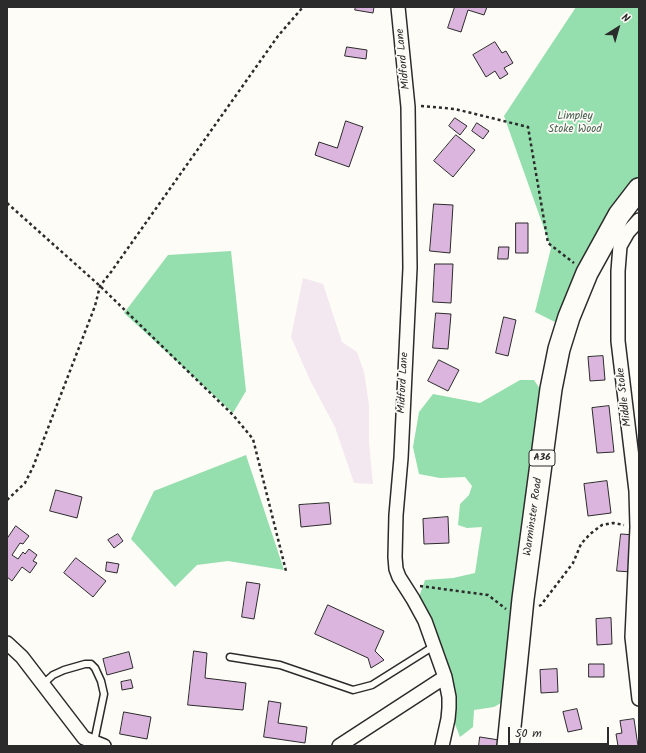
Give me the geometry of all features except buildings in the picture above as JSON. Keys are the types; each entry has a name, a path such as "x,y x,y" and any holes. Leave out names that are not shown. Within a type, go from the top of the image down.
{"highway":[{"name":"Warminster Road","path":"508,746 513,611 559,349 569,316 587,273 619,215 639,189"}],"street":[{"name":"Midford Lane","path":"398,7 408,107 410,268 395,557 396,569 399,577 420,611 445,677 449,697 449,708 446,731 442,746"},
{"name":"Middle Stoke","path":"639,220 628,232 620,246 618,271 618,341 636,491 637,527 632,637 639,699"},
{"path":"7,642 22,657 84,738 99,744"},
{"path":"339,746 445,677"}],"lane":[{"path":"636,491 639,478"},
{"path":"230,657 280,665 353,690 372,685 434,646"},
{"path":"43,684 53,675 64,670 85,664 91,664 101,681 104,694 99,744"}],"path":[{"path":"7,500 25,483 33,467 95,306 100,286 125,253 278,36 303,7"},
{"path":"408,107 415,106 455,109 528,127 548,242 587,273"},
{"path":"7,203 100,286 233,415 253,439 286,571"},
{"path":"441,588 488,595 513,611 532,610 541,605 573,562 582,544 590,534 602,525 613,523 637,527"}],"shaded area":[{"path":"303,278 323,284 342,342 357,352 364,372 369,405 369,443 373,484 354,483 335,427 310,380 291,337"}],"green space":[{"name":"Limpley Stoke Wood","path":"576,7 639,7 639,180 622,197 555,322 535,312 551,248 504,116"},
{"path":"231,251 246,391 233,413 124,313 168,255"},
{"path":"520,380 534,380 545,396 533,469 525,497 524,547 508,644 511,678 506,700 494,707 474,710 473,727 460,737 455,724 455,690 446,656 419,597 425,580 453,578 475,573 482,527 467,528 458,525 460,504 469,495 472,486 465,477 440,478 419,474 413,447 419,412 433,394 480,403"},
{"path":"246,455 284,570 228,561 197,565 175,587 131,539 154,491"}]}
